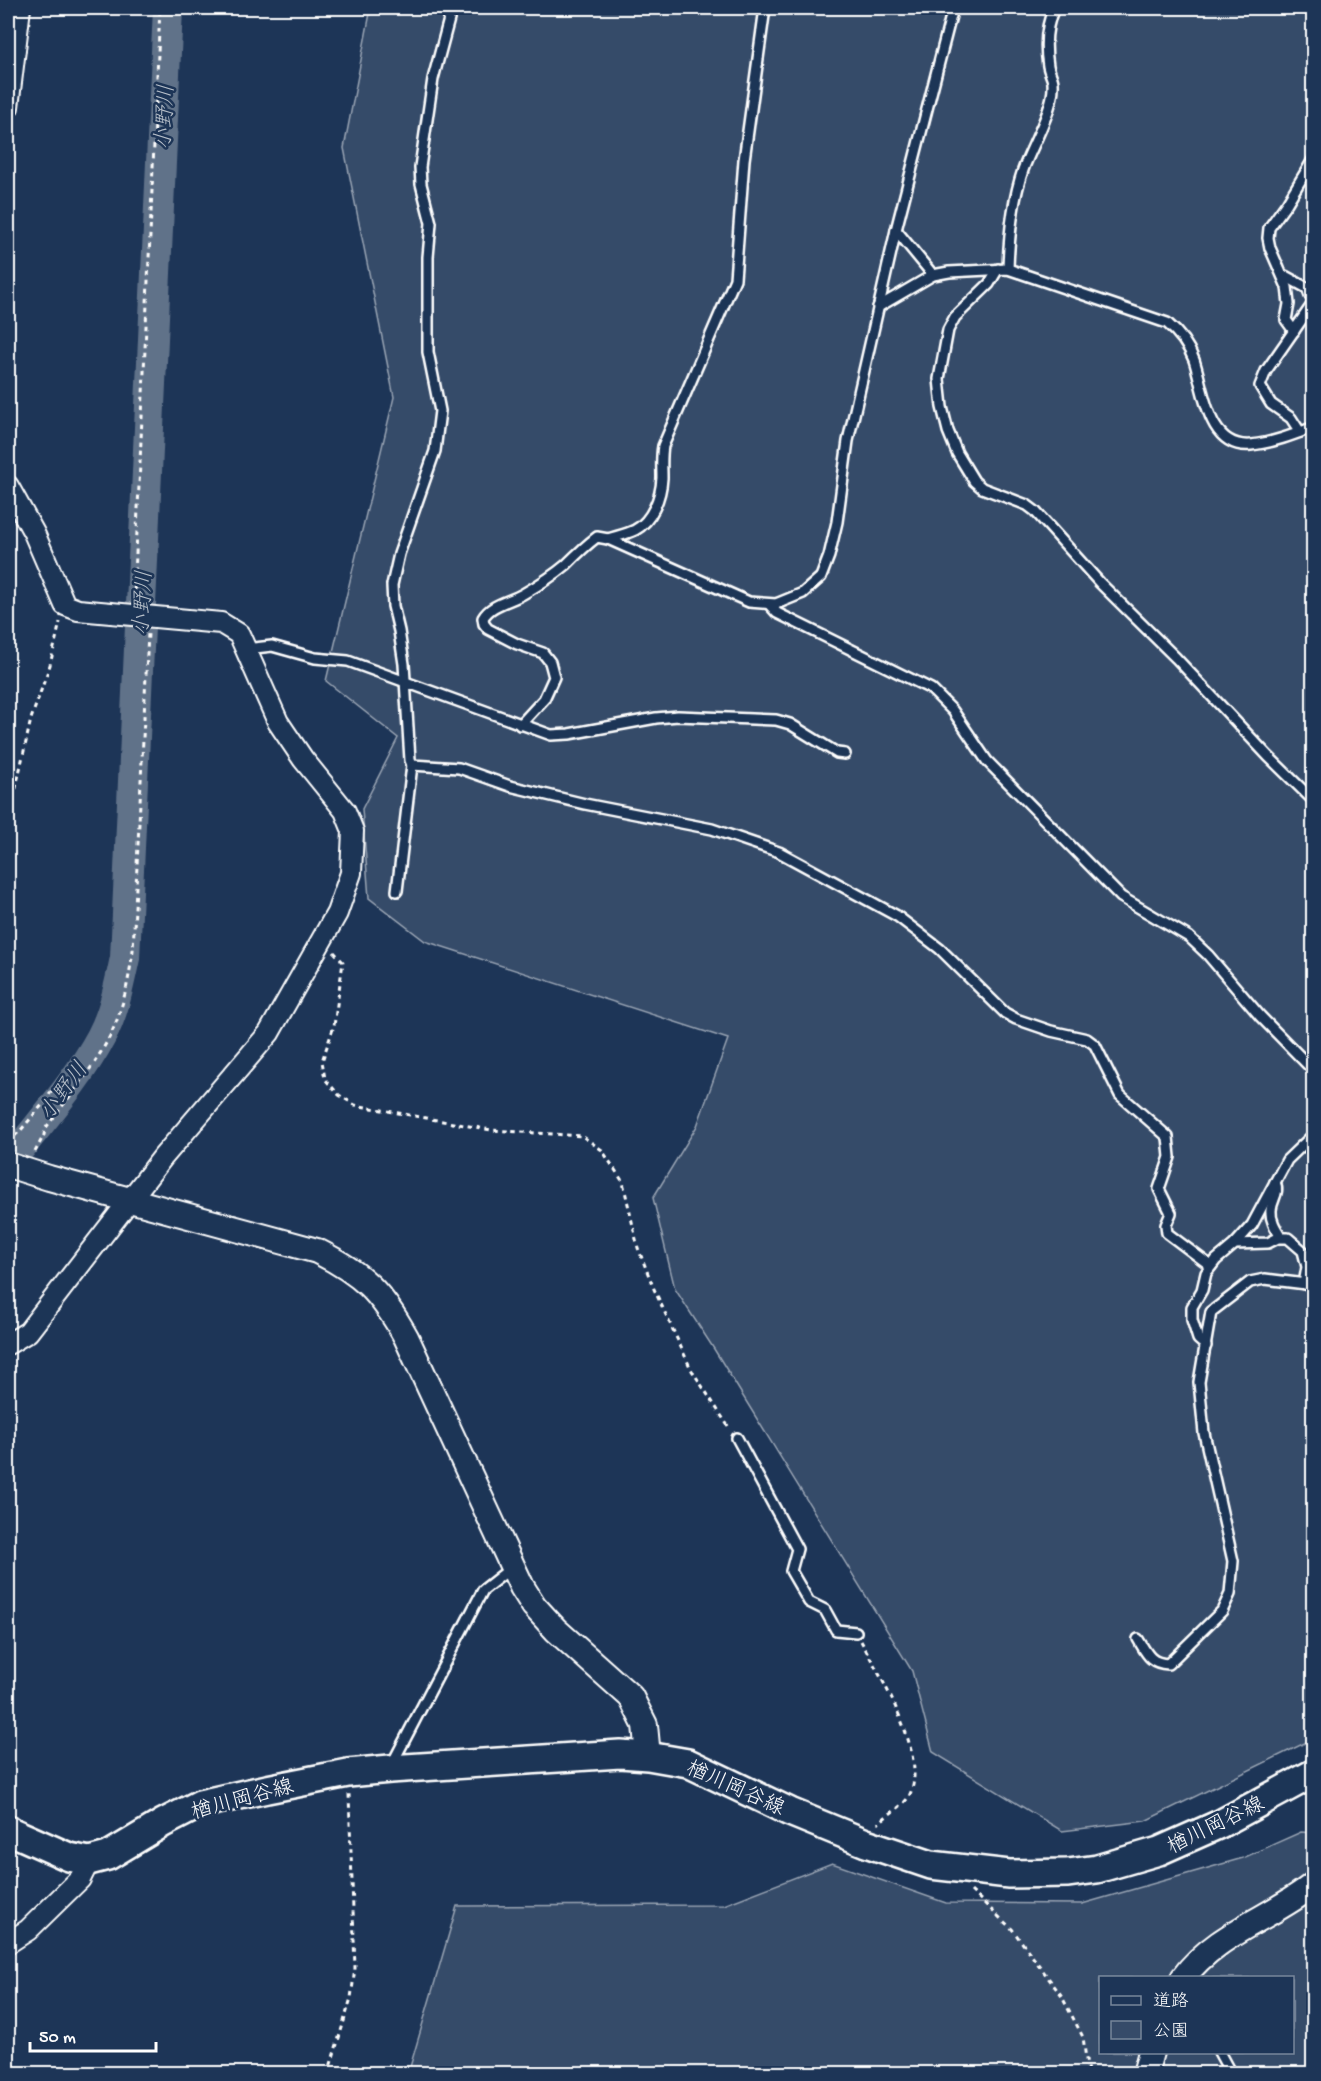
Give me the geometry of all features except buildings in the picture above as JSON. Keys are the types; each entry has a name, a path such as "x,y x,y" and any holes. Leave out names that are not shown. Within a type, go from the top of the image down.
{"main road":[{"name":"楢川岡谷線","path":"89,1861 108,1856 200,1804 267,1789 348,1773 620,1754 688,1763 790,1812 866,1843 931,1865 1009,1874 1049,1874 1097,1869 1159,1851 1220,1824 1314,1773"},
{"path":"8,1830 69,1857 89,1861"}],"street":[{"path":"8,107 20,8"},
{"path":"8,486 34,533 65,606 78,610 221,623 239,634 278,722 303,759 345,811 353,831 351,873 337,913 269,1033 128,1200 28,1332 8,1344"},
{"path":"15,1168 317,1251 343,1264 367,1283 388,1306 406,1336 513,1567 534,1606 556,1630 630,1697 645,1725 648,1756"},
{"path":"8,1944 28,1930 80,1879 89,1861"},
{"path":"1184,1976 1193,1964 1216,1946 1314,1884"},
{"path":"1145,2073 1150,2054"}],"lane":[{"path":"397,891 412,765 405,682 392,585 399,554 435,451 440,411 428,352 428,257 431,223 421,184 420,167 433,79 452,8"},
{"path":"608,539 636,530 647,521 658,500 662,480 663,446 735,279 744,160 765,8"},
{"path":"520,725 544,699 554,677 550,662 543,653 517,644 488,629 483,618 488,610 521,595 565,566 581,548 597,537 608,539 749,602 776,604 803,593 820,577 829,556 837,522 848,441 896,230 954,8"},
{"path":"1054,8 1048,20 1047,31 1048,66 1053,84 1041,130 1023,170 1010,225 1003,269 955,317 948,330 939,379 942,407 948,431 974,481 982,488 1035,511 1100,583 1314,801"},
{"path":"1294,331 1286,320 1289,304 1287,287 1270,248 1269,228 1314,158"},
{"path":"896,230 933,275"},
{"path":"878,307 933,275 1003,269 1167,322 1181,336 1193,358 1210,416 1220,433 1233,443 1249,445 1286,437 1314,427"},
{"path":"1283,276 1307,288 1314,300 1266,371 1260,386 1271,404 1291,418 1300,432"},
{"path":"769,604 777,612 931,689 953,711 987,761 1121,897 1189,937 1208,955 1260,1016 1314,1071"},
{"path":"246,649 272,646 315,658 348,661 551,735 569,734 656,717 776,720 790,724 837,753 845,754"},
{"path":"412,765 459,768 510,786 574,802 712,829 796,859 897,916 940,949 1005,1012 1016,1019 1051,1031 1087,1039 1095,1045 1120,1095 1168,1137 1170,1157 1159,1189 1171,1213 1166,1225 1167,1233 1211,1266"},
{"path":"1206,1346 1198,1339 1191,1320 1192,1307 1202,1290 1206,1274 1211,1266 1252,1225 1287,1160 1314,1134"},
{"path":"1275,1182 1277,1192 1271,1209 1271,1218 1281,1238"},
{"path":"1138,1639 1148,1656 1157,1663 1168,1664 1222,1611 1230,1594 1233,1561 1204,1433 1199,1382 1211,1311 1250,1282 1265,1279 1309,1284 1303,1251 1288,1238 1268,1243 1235,1244"},
{"path":"736,1438 797,1550 791,1571 809,1602 825,1610 836,1630 856,1632"},
{"path":"390,1769 483,1590 513,1567"},
{"path":"1220,2054 1231,2073"}],"path":[{"path":"15,1168 44,1136 45,1129 101,1052 111,1033 126,992 133,950 160,8"},
{"path":"8,824 31,719 50,665 65,606"},
{"path":"323,937 343,962 334,1026 322,1061 326,1078 332,1087 354,1105 491,1130 582,1136 602,1150 623,1182 638,1248 691,1369 721,1419 736,1438"},
{"path":"8,1142 48,1098 52,1089"},
{"path":"856,1632 896,1704 913,1760 915,1780 908,1798 880,1822 866,1843"},
{"path":"328,2073 351,1998 355,1968 348,1773"},
{"path":"963,1870 972,1894 1012,1929 1061,1995 1083,2037 1088,2073"}],"green space":[{"path":"371,8 1313,8 1313,1739 1145,1821 1062,1831 933,1752 912,1671 675,1289 653,1198 697,1126 728,1039 425,941 369,898 362,809 398,738 326,681 394,397 344,148"},
{"path":"1301,1832 1313,1833 1313,2073 408,2074 457,1906 724,1905 832,1863 946,1903 1082,1904 1243,1858"}],"waterway":[{"name":"小野川","path":"8,1164 69,1086 101,1037 113,1009 125,958 168,8"}]}
